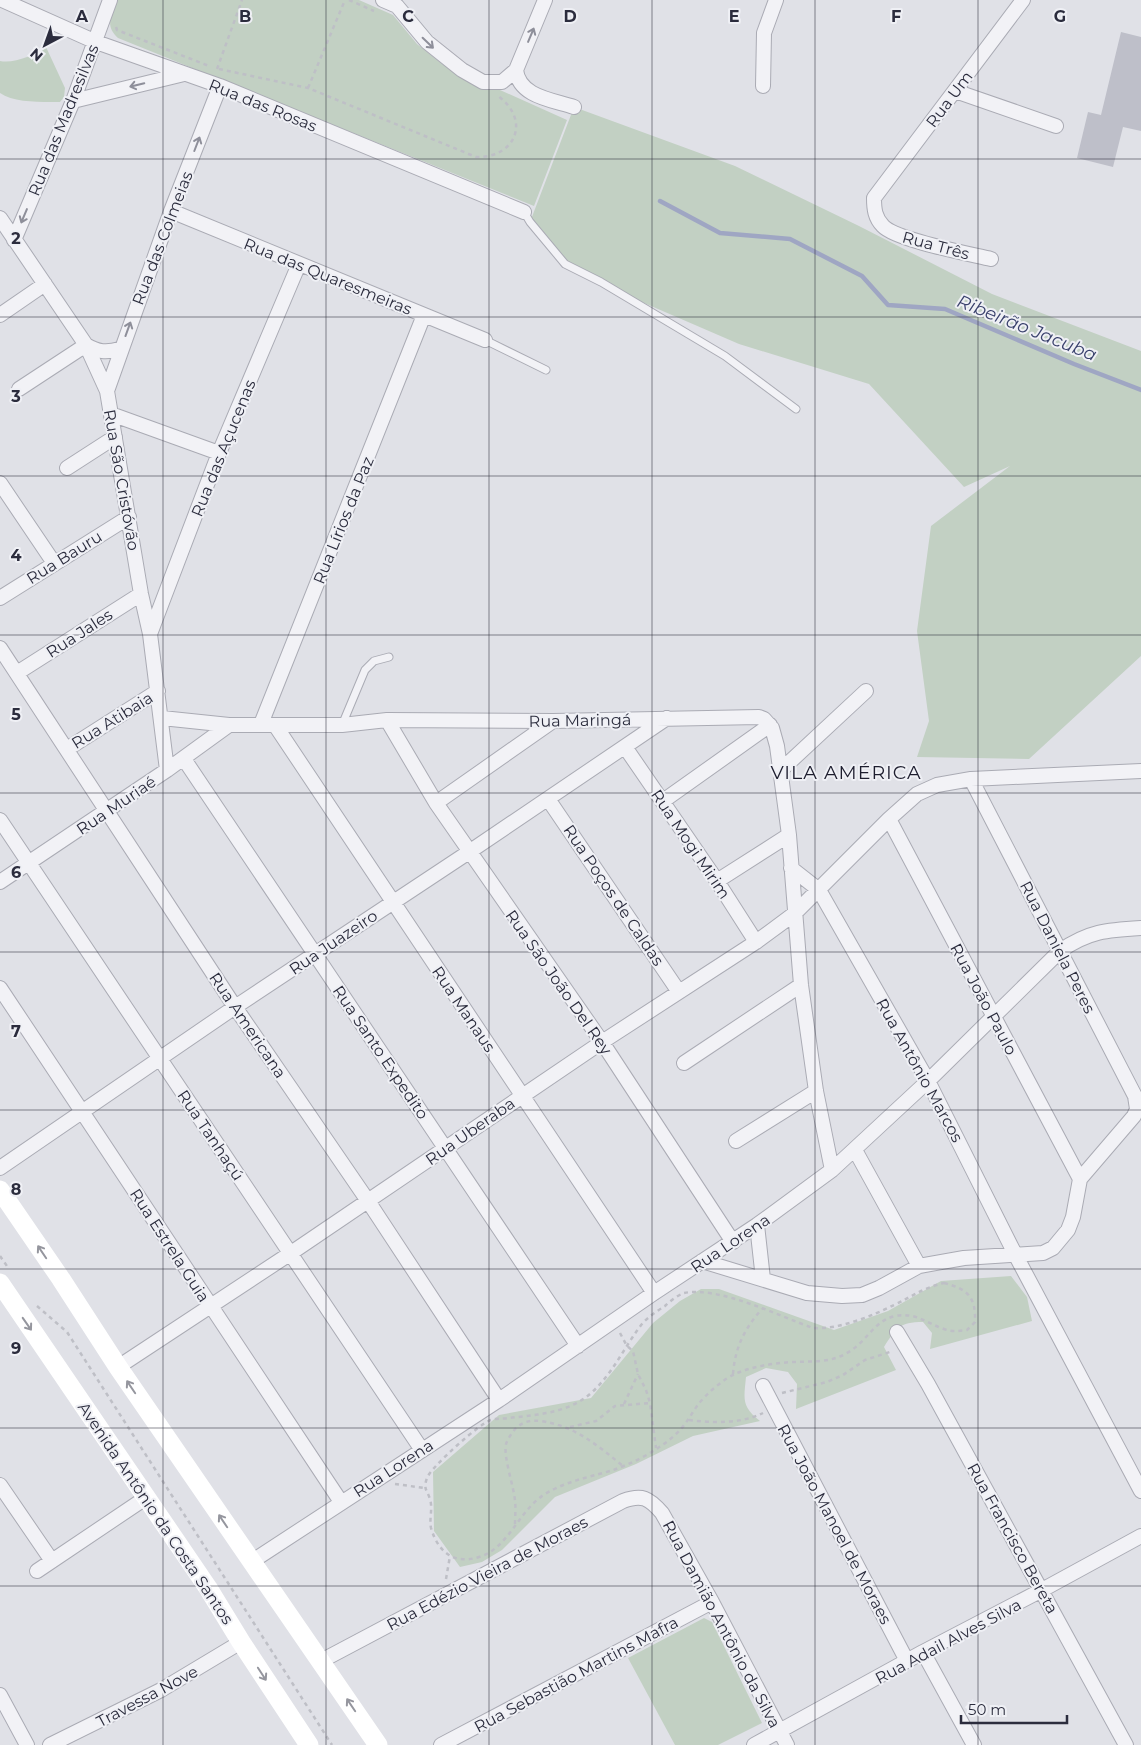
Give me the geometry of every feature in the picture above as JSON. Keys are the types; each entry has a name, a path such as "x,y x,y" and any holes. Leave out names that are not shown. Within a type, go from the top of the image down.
{"street":[{"name":"Rua das Rosas","path":"2,0 96,42 220,86 524,212"},
{"name":"Rua das Madresilvas","path":"14,240 73,101 110,0"},
{"path":"383,0 398,3 427,42 462,70 483,82 502,82 516,70 545,0"},
{"path":"763,86 764,33 776,0"},
{"name":"Rua Um","path":"874,198 1024,0"},
{"path":"516,70 520,85 535,95 574,107"},
{"path":"73,101 184,74"},
{"name":"Rua das Colmeias","path":"106,392 171,211 220,86"},
{"path":"955,92 1056,126"},
{"name":"Rua Três","path":"874,198 874,212 884,227 900,236 991,259"},
{"name":"Rua das Quaresmeiras","path":"171,211 485,340"},
{"name":"Rua São Cristóvão","path":"2,226 14,240 86,345 106,392 141,594 150,634 167,770"},
{"name":"Rua das Açucenas","path":"150,634 219,453 299,264"},
{"path":"0,315 45,284"},
{"name":"Rua Lírios da Paz","path":"268,725 424,315"},
{"path":"19,389 86,345 94,350 104,352 120,349"},
{"path":"111,414 219,453"},
{"path":"67,468 114,437"},
{"path":"0,483 54,563"},
{"name":"Rua Bauru","path":"0,598 129,517"},
{"name":"Rua Jales","path":"17,673 141,594"},
{"name":"Rua Americana","path":"0,648 235,1007 368,1202 498,1400"},
{"name":"Rua Atibaia","path":"67,749 158,691"},
{"path":"780,771 866,691"},
{"name":"Rua Maringá","path":"387,720 553,721 759,717 764,719 770,726"},
{"path":"162,718 229,725 342,725 387,720"},
{"name":"Rua Juazeiro","path":"0,1168 235,1007 667,718"},
{"name":"Rua São João Del Rey","path":"387,720 436,803 602,1042 733,1242"},
{"path":"436,803 553,721"},
{"name":"Rua Muriaé","path":"0,882 184,759 229,725"},
{"name":"Rua Manaus","path":"268,725 392,902 654,1293"},
{"path":"663,801 770,726 775,734 789,835 801,985 816,1091 832,1170"},
{"name":"Rua Mogi Mirim","path":"625,746 756,942"},
{"name":"Rua Santo Expedito","path":"184,759 578,1346"},
{"name":"Rua Uberaba","path":"118,1367 368,1202 602,1042 756,942 794,914 888,819 910,800 926,790 937,785 971,779 1141,770"},
{"name":"Rua Daniela Peres","path":"971,779 1135,1096 1137,1109 1134,1116 1080,1179"},
{"name":"Rua Poços de Caldas","path":"548,799 679,992"},
{"name":"Rua João Paulo","path":"888,819 1080,1179"},
{"name":"Rua Tanhaçú","path":"0,820 422,1450"},
{"path":"716,881 789,835"},
{"path":"791,868 819,890"},
{"name":"Rua Antônio Marcos","path":"819,890 928,1081 1015,1254 1141,1490"},
{"name":"Rua Lorena","path":"251,1562 498,1400 654,1293 733,1242 832,1170 928,1081 1060,950 1070,943 1101,930 1141,928"},
{"path":"684,1063 801,985"},
{"name":"Rua Estrela Guia","path":"0,988 340,1502"},
{"path":"736,1141 816,1091"},
{"path":"855,1150 919,1266"},
{"path":"702,1261 807,1293 824,1296 862,1295 898,1279 919,1266 964,1258 1044,1253 1053,1248 1068,1230 1073,1217 1080,1179"},
{"path":"0,1190 118,1367 378,1745"},
{"path":"758,1225 763,1279"},
{"name":"Avenida Antônio da Costa Santos","path":"4,1287 208,1588 309,1745"},
{"name":"Rua Francisco Bereta","path":"897,1332 1042,1590 1126,1745"},
{"name":"Rua João Manoel de Moraes","path":"768,1397 907,1661"},
{"path":"0,1485 52,1561"},
{"name":"Rua Edézio Vieira de Moraes","path":"321,1661 623,1501 634,1497 644,1497 655,1504"},
{"path":"37,1571 147,1498"},
{"name":"Rua Damião Antônio da Silva","path":"655,1504 662,1513 712,1602 787,1745"},
{"name":"Rua Adail Alves Silva","path":"754,1745 1141,1536"},
{"name":"Rua Sebastião Martins Mafra","path":"441,1745 712,1602"},
{"name":"Travessa Nove","path":"50,1745 161,1690 241,1642"},
{"path":"924,1652 974,1745"},
{"path":"0,1695 27,1745"}],"lane":[{"path":"524,212 565,264 601,282 725,356 796,409"},
{"path":"485,340 546,370"},
{"path":"342,725 365,670 374,661 389,657"}],"path":[{"path":"217,69 242,0"},
{"path":"308,88 344,0"},
{"path":"115,24 117,30 217,69 308,88 476,157 497,154 505,150 515,135 517,127 516,118 511,108 495,94"},
{"path":"0,1256 4,1287"},
{"path":"944,1283 958,1287 968,1293 973,1300 975,1313 974,1322 967,1330 955,1332 944,1330 929,1321 912,1315 895,1316 880,1322 860,1345 843,1356 823,1361 761,1365 733,1374 698,1405 689,1420 675,1436 638,1461 612,1471 570,1481 542,1496 522,1515 496,1549 479,1557 461,1561 447,1555 437,1542 430,1526 430,1499 425,1488 428,1475 433,1467 460,1444 464,1438 488,1420 546,1413 572,1407 590,1394 610,1374 627,1346 644,1322 683,1294 713,1293 813,1328 821,1328 857,1320 876,1313 926,1287 944,1283"},
{"path":"32,1301 67,1332 332,1745"},
{"path":"733,1374 737,1346 743,1332 762,1309"},
{"path":"613,1322 627,1346 633,1351 638,1374 650,1403 656,1448"},
{"path":"689,1420 702,1422 737,1421 758,1415 768,1397 827,1382 843,1375 865,1360 906,1348"},
{"path":"624,1404 638,1374"},
{"path":"568,1427 596,1422 615,1406 650,1403"},
{"path":"515,1525 515,1500 510,1481 505,1445 522,1423 532,1420 568,1427 592,1442 623,1466"},
{"path":"388,1472 394,1484 425,1488"},
{"path":"450,1556 446,1581 451,1592"}],"green space":[{"path":"116,0 359,0 393,15 417,44 442,64 567,120 534,206 118,38 111,29 110,24"},
{"path":"46,47 65,88 64,97 60,102 13,99 0,93 0,61 6,62 24,58"},
{"path":"574,107 735,166 859,226 992,294 1141,351 1141,656 1029,759 917,757 929,721 917,631 931,526 1010,466 964,487 869,384 739,344 621,293 565,264 530,222"},
{"path":"1011,1276 1027,1297 1032,1321 930,1349 932,1333 923,1322 908,1323 895,1331 884,1347 896,1370 796,1409 797,1384 788,1372 766,1368 746,1377 745,1402 750,1411 760,1421 693,1436 636,1464 555,1497 502,1550 482,1562 460,1567 434,1531 433,1472 499,1415 591,1398 653,1323 680,1301 701,1289 719,1289 834,1330 888,1311 941,1281"},
{"path":"704,1618 712,1622 762,1723 718,1745 675,1745 628,1658"}],"building":[{"path":"1121,32 1141,37 1141,131 1123,127 1113,167 1077,158 1088,112 1101,115"}],"waterway":[{"name":"Ribeirão Jacuba","path":"660,201 720,233 790,239 862,276 888,305 945,309 1074,364 1141,390"}],"district":[{"name":"VILA AMÉRICA","path":"846,772"}]}
